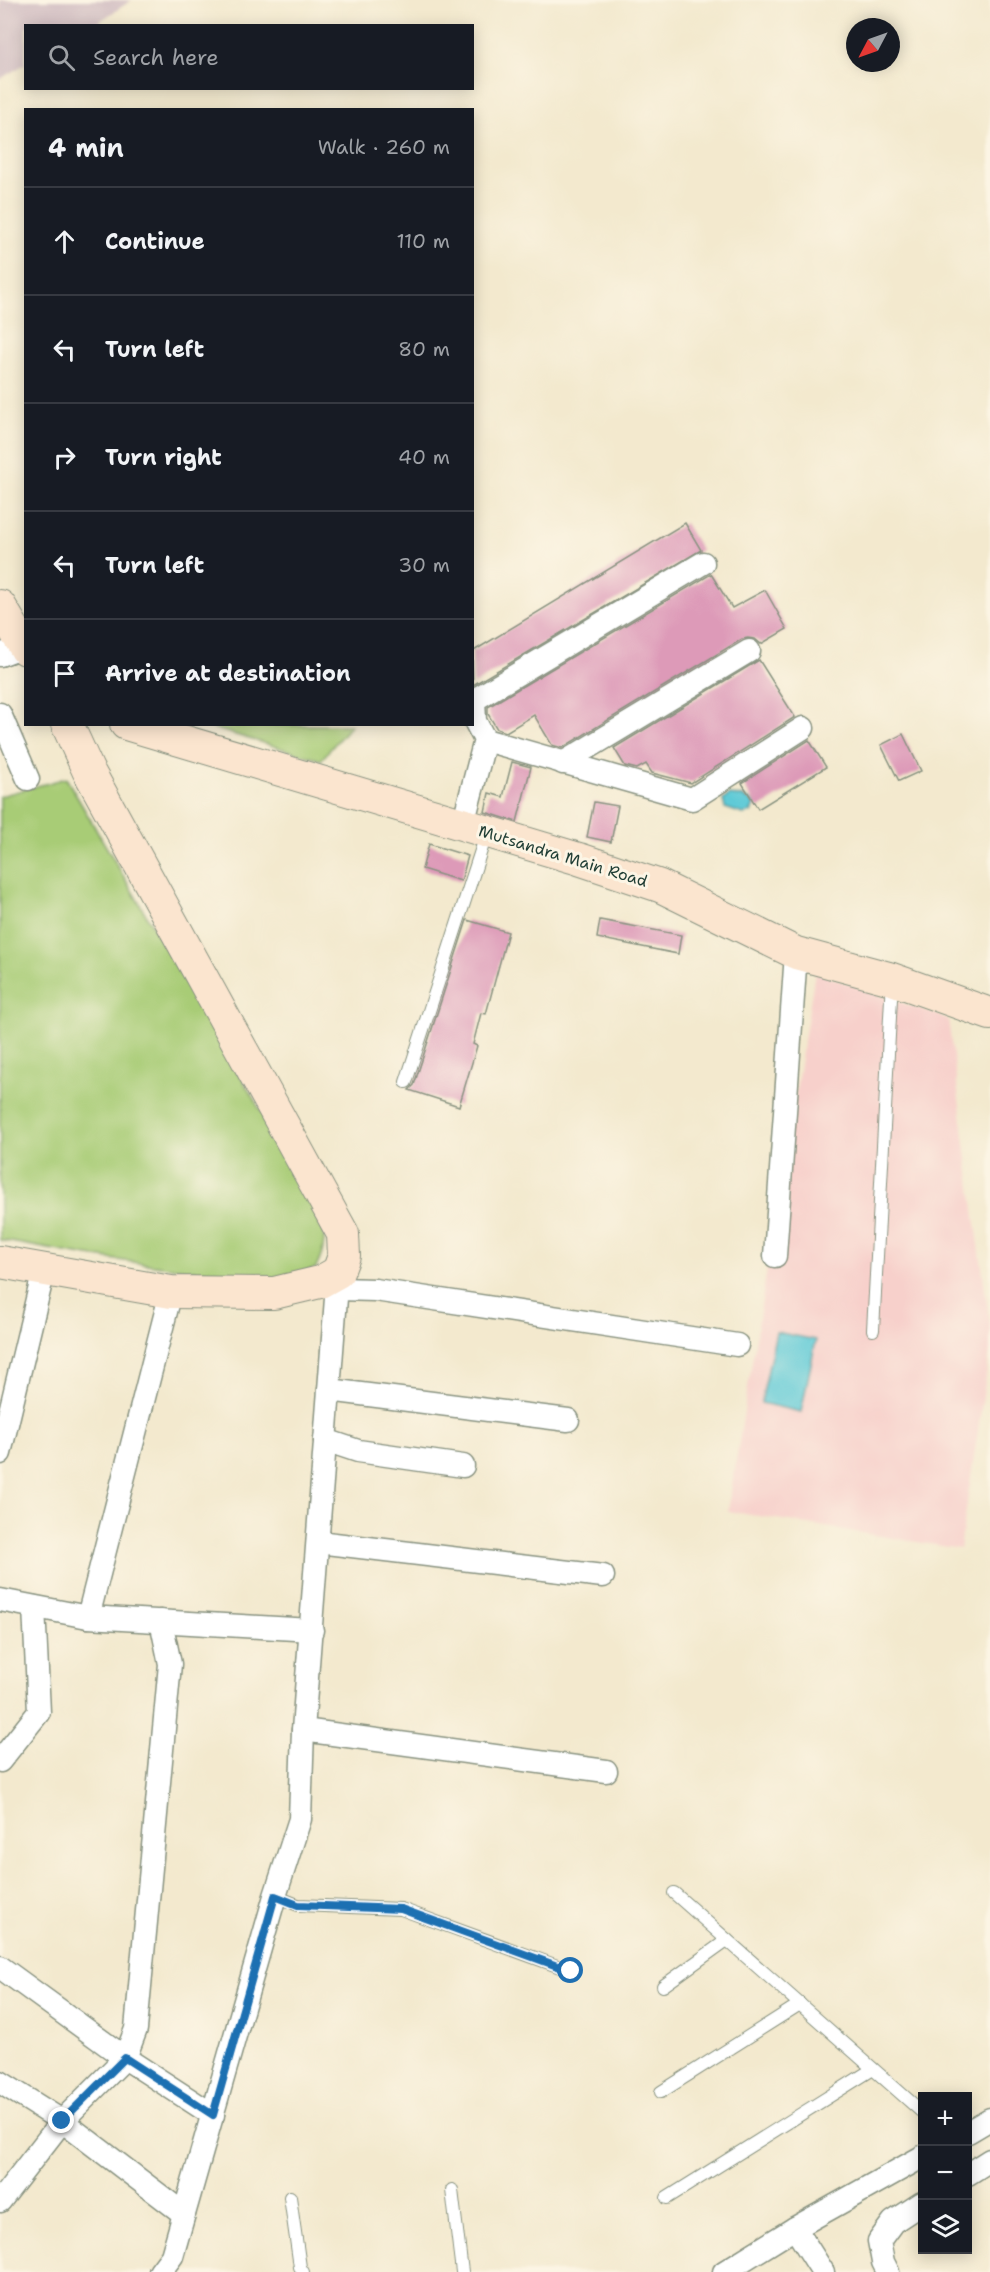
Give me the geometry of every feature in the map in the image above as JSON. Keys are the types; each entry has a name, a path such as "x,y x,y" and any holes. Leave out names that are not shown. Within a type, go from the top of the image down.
{"street":[{"path":"475,828 485,740 475,721 474,700 703,563"},
{"path":"0,606 16,650"},
{"path":"563,762 749,651"},
{"path":"0,714 28,779"},
{"path":"68,726 88,771 343,1234 344,1256 338,1280 303,1730 300,1819 275,1896 172,2256 160,2272"},
{"name":"Mutsandra Main Road","path":"133,726 660,886 796,953 892,979 990,1014"},
{"path":"485,740 692,799 802,728"},
{"path":"775,1256 796,953"},
{"path":"0,1262 171,1292 274,1293 338,1280 375,1290 737,1346"},
{"path":"0,1453 44,1270"},
{"path":"88,1617 171,1292"},
{"path":"329,1390 568,1420"},
{"path":"325,1440 358,1451 463,1466"},
{"path":"318,1542 603,1576"},
{"path":"0,1600 88,1617 312,1630"},
{"path":"0,1761 39,1712 34,1607"},
{"path":"0,2201 62,2121 125,2058 136,2029 170,1664 161,1622"},
{"path":"303,1730 606,1771"},
{"path":"0,1967 125,2058 213,2115"},
{"path":"0,2082 62,2121 184,2214"},
{"path":"724,2272 795,2228 918,2159"},
{"path":"972,2171 990,2160"},
{"path":"888,2272 883,2262 879,2241 893,2222 918,2206"},
{"path":"795,2228 823,2272"}],"lane":[{"path":"406,1082 475,828"},
{"path":"873,1330 892,979"},
{"path":"674,1893 918,2108"},
{"path":"275,1896 298,1905 401,1909 571,1971"},
{"path":"663,1986 727,1940"},
{"path":"661,2092 800,2004"},
{"path":"668,2198 873,2069"},
{"path":"452,2190 462,2272"},
{"path":"290,2197 300,2267 303,2272"}],"shaded area":[{"path":"0,0 132,0 96,24 24,24 24,65 0,79"},
{"path":"815,972 948,1019 990,1326 990,1350 960,1549 728,1511"}],"green space":[{"path":"205,726 350,726 321,760"},
{"path":"66,778 320,1212 324,1241 316,1268 280,1282 88,1256 0,1240 0,796"}],"water":[{"path":"729,795 749,800 754,805 751,812 743,814 725,808 723,800"},
{"path":"776,1332 816,1340 801,1412 761,1403"}],"building":[{"path":"685,523 701,550 474,684 474,651"},
{"path":"711,574 732,608 765,590 787,629 761,644 755,639 742,639 562,748 552,745 534,715 506,732 497,729 488,714 488,707"},
{"path":"759,660 795,717 691,783 652,773 646,764 637,769 625,766 614,748"},
{"path":"903,734 921,771 899,781 881,745"},
{"path":"809,740 826,767 758,809 742,783"},
{"path":"512,762 531,767 517,822 485,812 489,793 503,797"},
{"path":"594,802 618,806 611,842 587,837"},
{"path":"429,844 468,856 461,881 422,869"},
{"path":"467,920 508,932 486,1014 481,1013 473,1044 477,1046 459,1106 409,1090 414,1085"},
{"path":"600,920 681,935 678,954 597,938"}],"route":[{"path":"62,2121 125,2058 213,2115 275,1896 298,1905 401,1909 571,1971"}]}
